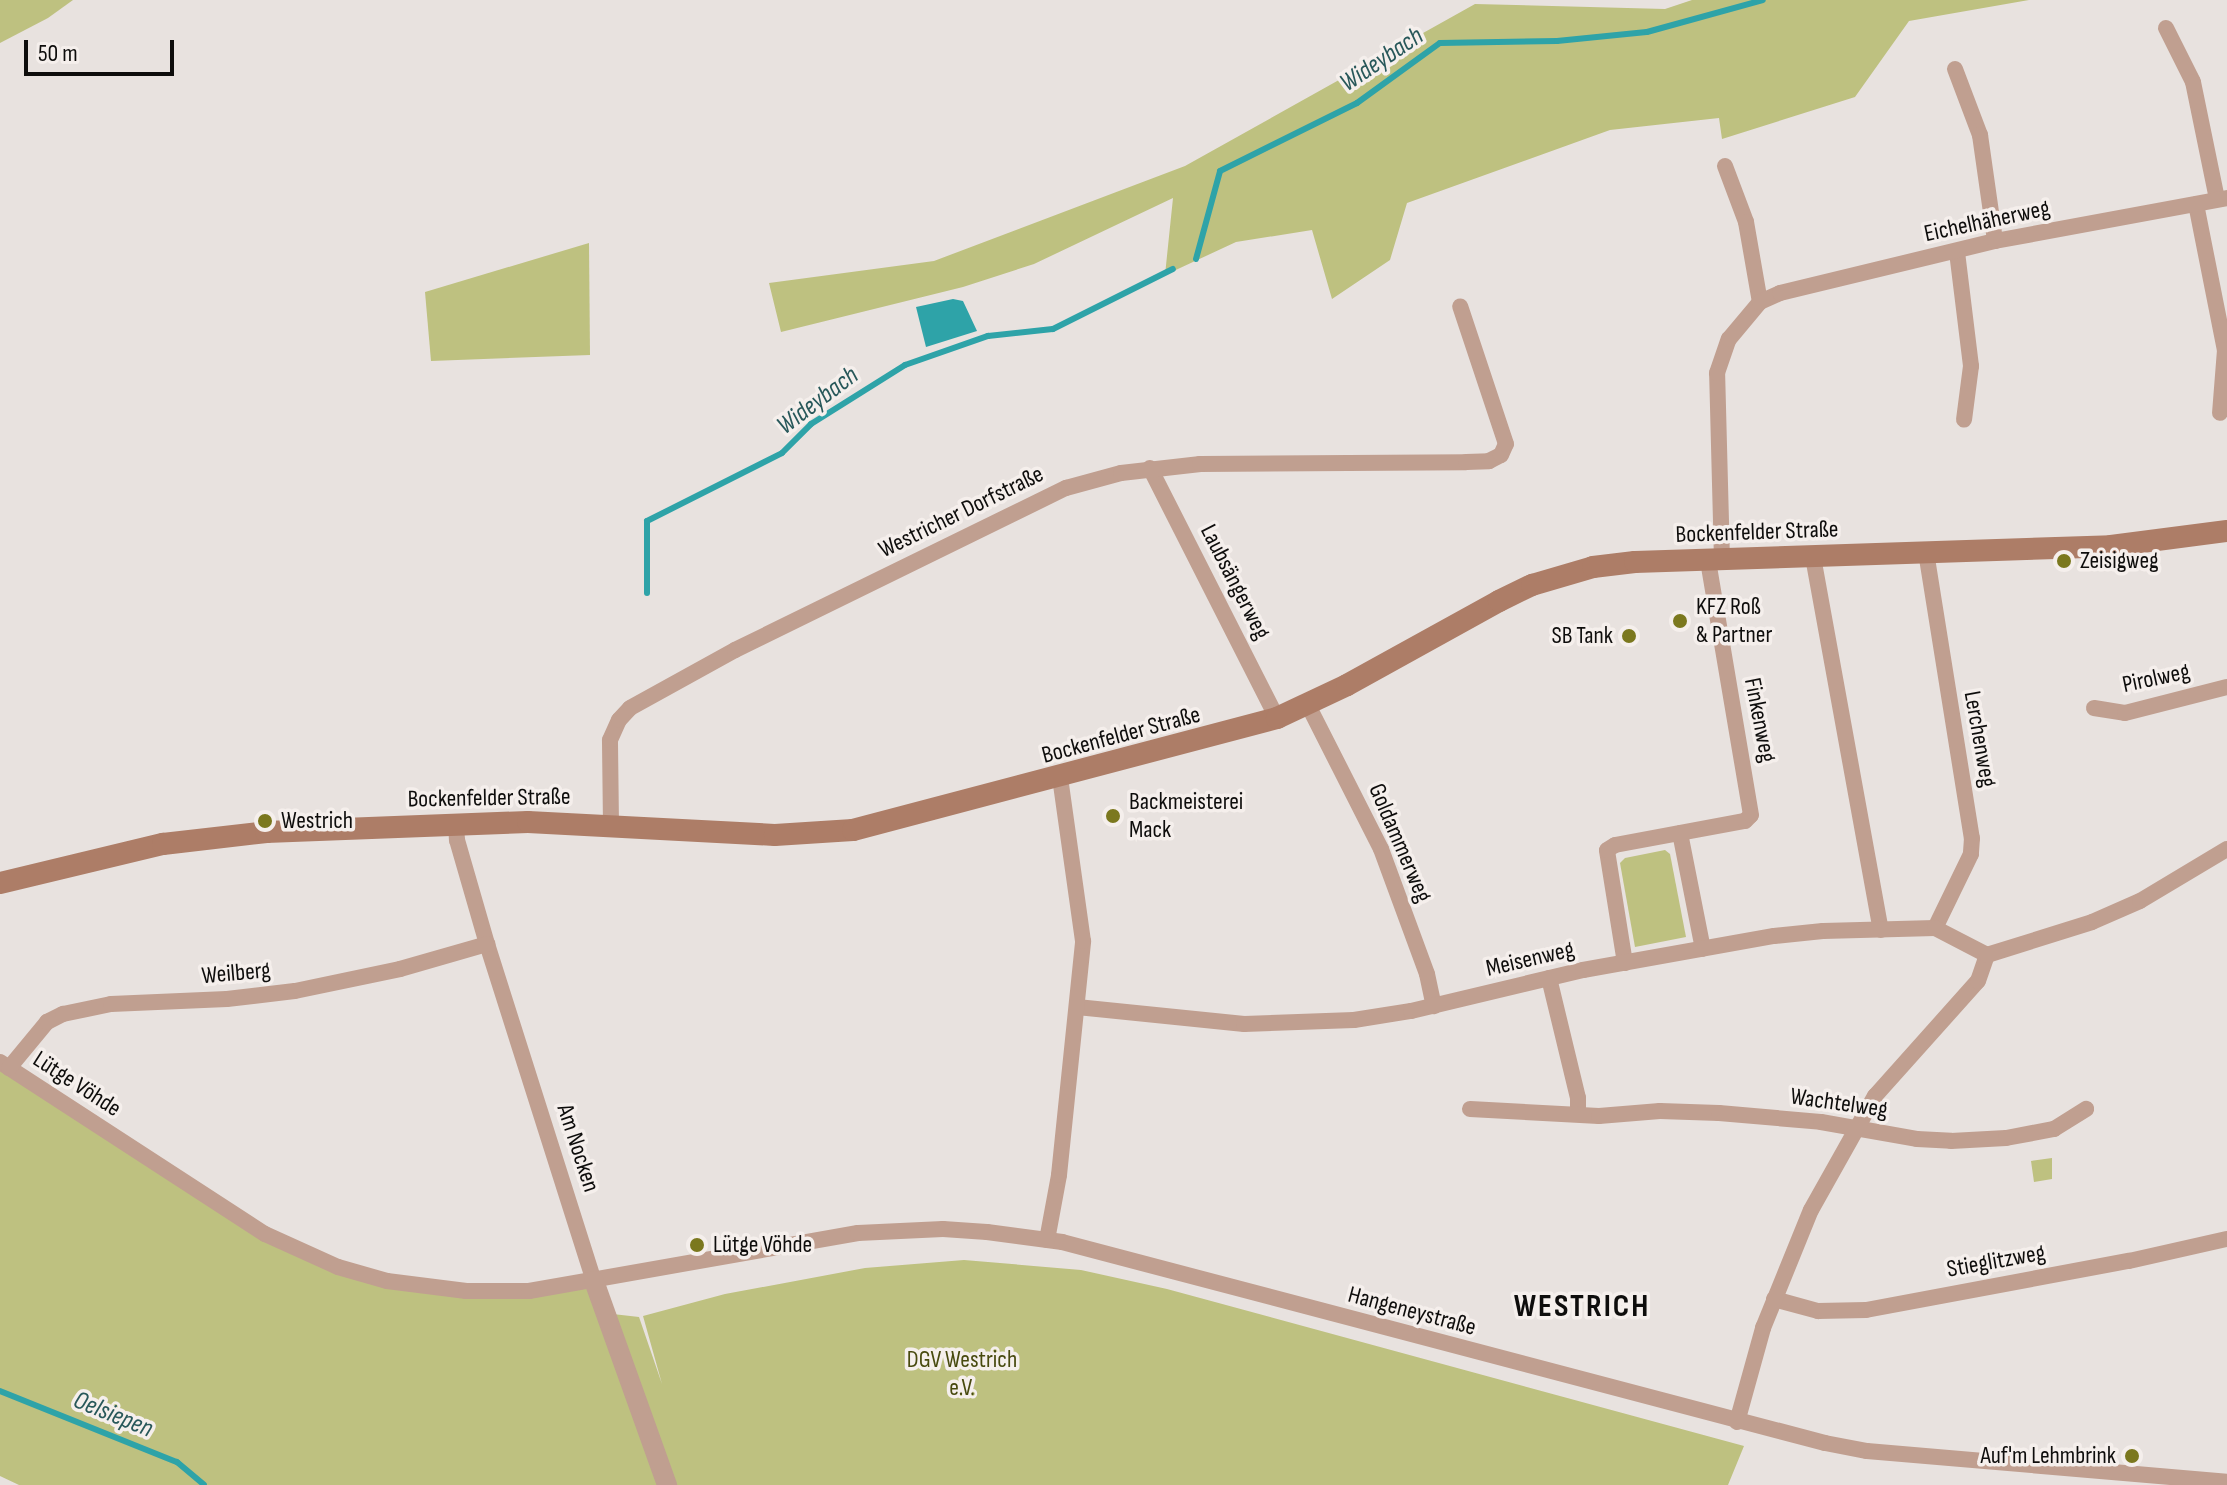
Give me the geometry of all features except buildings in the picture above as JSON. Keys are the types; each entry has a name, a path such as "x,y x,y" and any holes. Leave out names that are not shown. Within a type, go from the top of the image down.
{"main road":[{"name":"Bockenfelder Straße","path":"0,883 196,838 456,822 611,825 775,835 824,834 891,823 1277,718 1308,705 1532,585 1593,567 1635,562 2111,546 2227,531"}],"street":[{"path":"2166,28 2193,82 2222,199"},
{"path":"1955,69 1980,135 1995,241"},
{"path":"1725,166 1746,222 1760,302"},
{"name":"Eichelhäherweg","path":"1715,560 1717,373 1721,355 1733,332 1760,302 1780,293 1995,241 2222,199"},
{"path":"2196,204 2225,350 2220,413"},
{"path":"1957,252 1971,366 1964,420"},
{"name":"Westricher Dorfstraße","path":"611,825 610,740 619,720 630,708 735,650 1015,510 1066,488 1150,468 1227,463 1466,462 1489,461 1501,455 1506,444 1460,306"},
{"name":"Laubsängerweg","path":"1150,468 1277,718"},
{"name":"Lerchenweg","path":"1926,552 1972,838 1971,854 1935,928"},
{"path":"1813,557 1881,930"},
{"name":"Finkenweg","path":"1625,963 1607,850 1615,845 1745,821 1751,815 1715,560"},
{"name":"Pirolweg","path":"2094,708 2125,713 2227,687"},
{"name":"Goldammerweg","path":"1308,705 1381,849 1427,974 1434,1006"},
{"path":"1047,1240 1059,1175 1083,941 1060,778"},
{"name":"Am Nocken","path":"456,822 457,840 487,944 594,1281 667,1485"},
{"path":"1680,833 1703,949"},
{"path":"1737,1422 1774,1299 1811,1210 1875,1096 1978,981 1987,955 2092,922 2140,901 2227,849"},
{"name":"Meisenweg","path":"1077,1007 1244,1024 1354,1020 1434,1006 1549,978 1774,936 1935,928 1987,955"},
{"name":"Weilberg","path":"4,1065 47,1022 63,1014 111,1004 227,999 295,991 400,969 487,944"},
{"path":"1549,978 1578,1098 1578,1114"},
{"name":"Lütge Vöhde","path":"4,1065 265,1234 338,1267 387,1281 466,1291 529,1291 858,1233 943,1229 1047,1240"},
{"name":"Wachtelweg","path":"1470,1109 1578,1114 1719,1113 1855,1128 1917,1139 1979,1140 2054,1129 2086,1109"},
{"name":"Stieglitzweg","path":"1774,1299 1818,1311 1866,1310 2142,1259 2227,1239"},
{"name":"Hangeneystraße","path":"1047,1240 1737,1422 1867,1451 2227,1482"}],"green space":[{"path":"0,0 73,0 48,18 0,43"},
{"path":"1692,0 2029,0 1909,21 1855,97 1722,139 1719,118 1610,130 1407,203 1390,260 1332,299 1312,230 1236,242 1165,275 1173,198 1034,264 963,287 781,332 769,283 934,261 1185,166 1475,4 1665,9"},
{"path":"589,243 590,355 431,361 425,292"},
{"path":"1665,850 1670,854 1686,937 1635,947 1620,863 1625,858"},
{"name":"DGV Westrich e.V.","path":"0,1062 201,1194 338,1267 466,1291 594,1281 604,1313 639,1317 662,1384 643,1316 725,1294 865,1268 964,1260 1081,1270 1167,1289 1744,1446 1728,1485 19,1485 0,1476"},
{"path":"2052,1158 2052,1179 2034,1182 2031,1161"}],"water":[{"path":"953,299 963,301 977,331 926,347 916,307"}],"waterway":[{"name":"Wideybach","path":"1196,259 1220,171 1357,103 1440,43 1557,41 1647,32 1763,0"},
{"name":"Wideybach","path":"647,593 647,521 782,453 811,424 905,365 988,336 1053,329 1173,269"},
{"name":"Oelsiepen","path":"0,1391 177,1462 204,1485"}],"place":[{"name":"Zeisigweg","path":"2064,561"},
{"name":"KFZ Roß & Partner","path":"1680,621"},
{"name":"SB Tank","path":"1629,636"},
{"name":"Backmeisterei Mack","path":"1113,816"},
{"name":"Westrich","path":"265,821"},
{"name":"Lütge Vöhde","path":"697,1245"},
{"name":"Auf'm Lehmbrink","path":"2132,1456"}],"district":[{"name":"WESTRICH","path":"1582,1307"}]}
